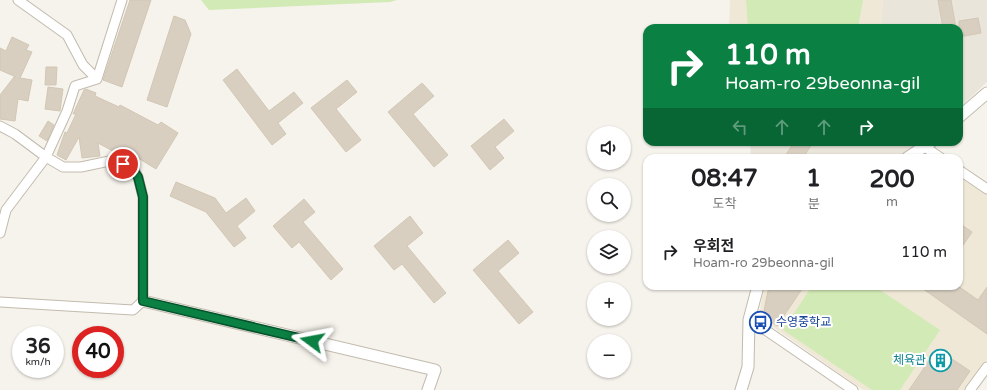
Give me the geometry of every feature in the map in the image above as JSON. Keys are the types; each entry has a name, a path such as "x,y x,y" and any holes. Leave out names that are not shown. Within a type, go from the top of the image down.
{"street":[{"path":"18,0 67,35 83,65 97,79"},
{"path":"97,79 122,0"},
{"path":"0,233 6,210 46,157 67,111 75,86 97,79"},
{"path":"963,114 987,93"},
{"path":"0,126 15,134 46,157 63,167 81,167 114,160 132,168 138,177 143,197 143,301 133,310 0,302"},
{"path":"913,154 926,146"},
{"path":"929,146 937,154"},
{"path":"963,173 987,189"},
{"path":"741,390 748,367 749,320 757,290"},
{"path":"143,301 435,370 428,390"},
{"path":"749,320 853,390"},
{"path":"970,390 987,367"}],"shaded area":[{"path":"730,0 883,0 881,24 729,24"},
{"path":"883,0 987,0 987,82 963,104 963,24 881,24"},
{"path":"750,146 915,146 901,154 751,154"},
{"path":"963,180 987,195 987,359 964,390 863,390 759,317 763,290 963,290"}],"green space":[{"path":"201,0 397,0 390,2 209,10"},
{"path":"746,0 863,0 859,24 748,24"},
{"path":"809,290 880,290 940,330 900,390 872,390 783,330"}],"building":[{"path":"130,0 151,0 122,87 103,80"},
{"path":"938,0 951,0 955,24 942,24"},
{"path":"174,16 185,20 191,34 167,107 147,100"},
{"path":"978,18 981,33 963,36 963,24 959,24 959,21"},
{"path":"12,37 29,45 26,50 32,52 20,78 32,80 28,101 18,99 15,121 0,119 0,95 14,77 16,77 0,70 0,48 6,51"},
{"path":"46,67 57,67 56,85 45,85"},
{"path":"237,69 269,111 294,92 303,103 278,123 286,134 272,145 223,80"},
{"path":"347,80 357,92 336,109 361,140 346,152 311,108"},
{"path":"422,83 434,96 413,114 448,155 434,167 388,112"},
{"path":"48,87 63,89 60,111 45,109"},
{"path":"86,89 96,93 95,96 119,107 120,105 158,125 161,122 178,133 156,169 125,150 122,156 98,143 100,156 82,158 79,137 66,160 57,155 65,132 67,133 76,114 73,114 84,90"},
{"path":"504,119 514,131 495,147 504,158 490,170 471,146"},
{"path":"48,121 54,125 47,141 39,136"},
{"path":"792,146 810,146 806,154 786,154"},
{"path":"176,182 215,198 226,213 246,198 255,211 237,226 246,238 234,247 206,212 170,196"},
{"path":"304,199 315,212 303,222 343,269 331,280 299,242 292,248 273,226"},
{"path":"410,216 423,233 407,246 446,293 434,303 402,264 394,270 374,246"},
{"path":"963,226 972,232 963,245"},
{"path":"508,240 519,253 498,271 533,312 519,324 473,270"},
{"path":"987,287 987,334 925,290 963,290 978,300"},
{"path":"768,290 801,290 777,326 763,316"},
{"name":"체육관","path":"937,349 970,371 957,390 909,390"}],"place":[{"name":"수영중학교","path":"760,322"},
{"name":"체육관","path":"941,360"}],"route":[{"path":"123,164 132,168 138,177 143,197 143,301 312,341"}]}
